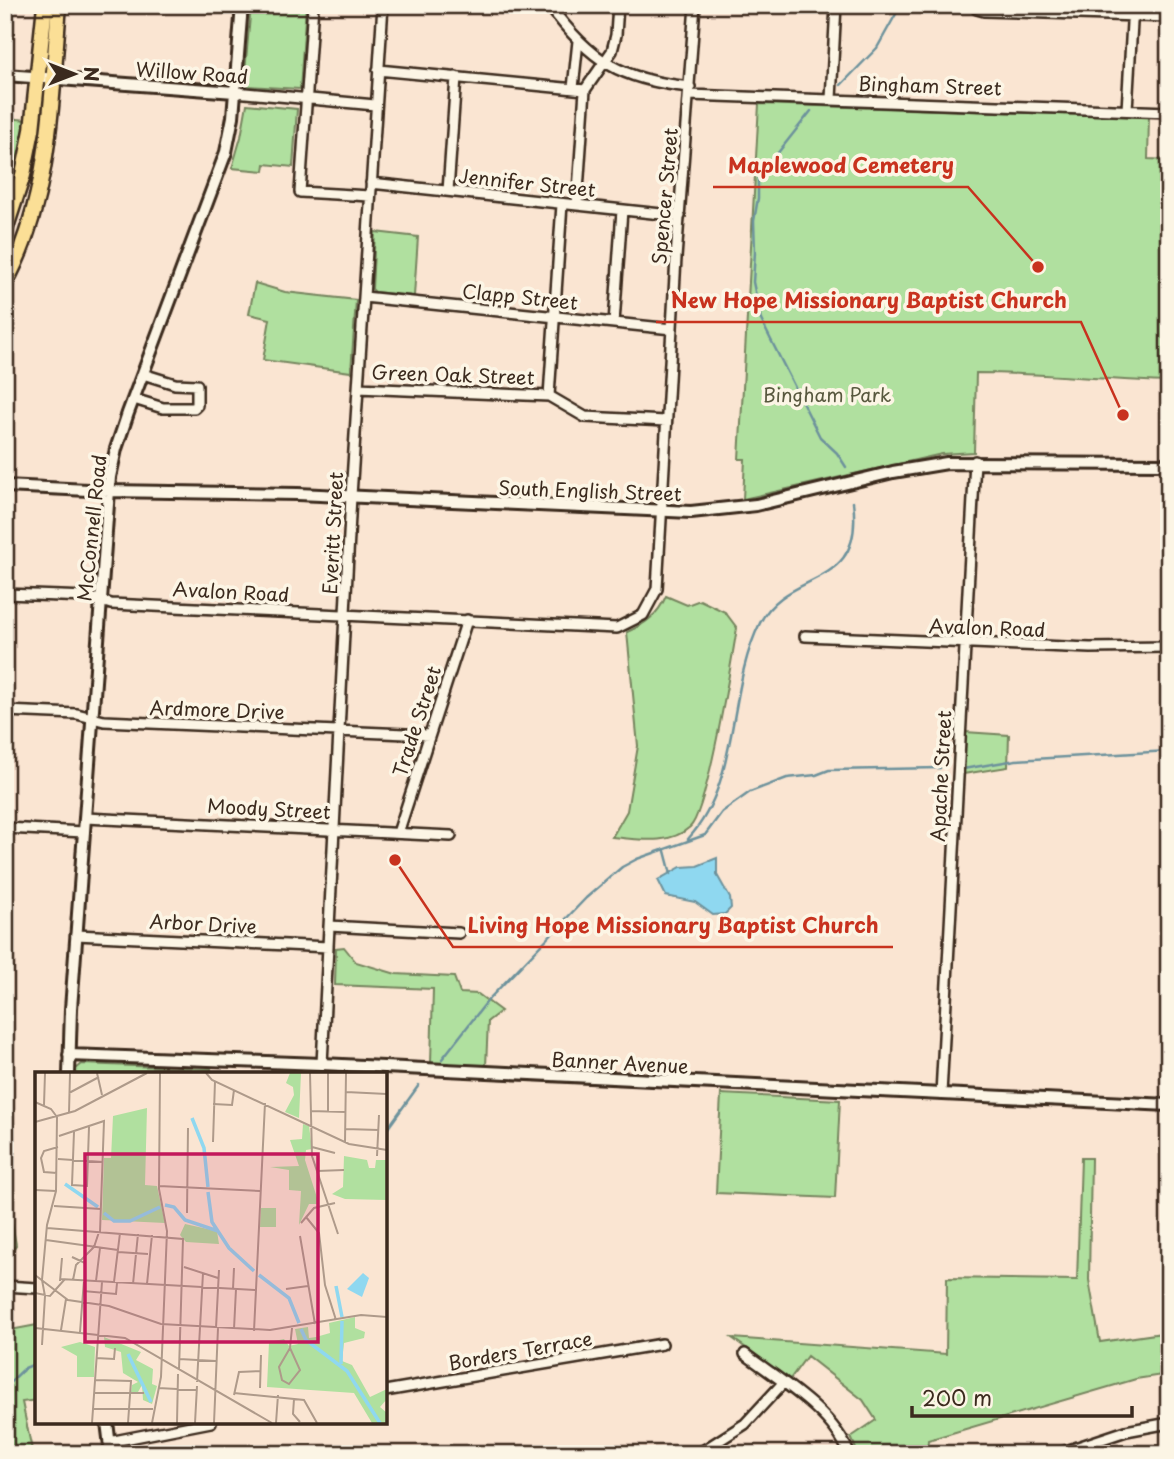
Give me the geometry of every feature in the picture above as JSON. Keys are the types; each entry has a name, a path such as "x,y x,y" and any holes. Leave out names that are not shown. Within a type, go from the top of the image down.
{"main road":[{"path":"5,230 23,176 32,130 45,5"},
{"path":"5,283 27,232 38,192 48,138 60,5"}],"street":[{"name":"McConnell Road","path":"69,1072 76,935 109,491 116,449 226,152 231,132 242,5"},
{"path":"313,5 299,192 370,196"},
{"name":"Everitt Street","path":"322,1064 351,496 383,5"},
{"name":"Bingham Street","path":"550,5 578,41 605,62 641,79 689,91 1169,112"},
{"path":"577,205 585,90 615,43 618,5"},
{"name":"Spencer Street","path":"581,627 617,628 643,615 657,589 695,5"},
{"path":"831,99 836,5"},
{"path":"980,8 1133,10 1169,17"},
{"path":"1127,110 1133,10"},
{"path":"573,88 578,41"},
{"path":"378,70 585,90"},
{"name":"Willow Road","path":"5,75 375,105"},
{"path":"448,191 456,77"},
{"name":"Jennifer Street","path":"371,183 680,216"},
{"path":"549,396 562,204"},
{"path":"614,323 621,210"},
{"name":"Clapp Street","path":"364,297 672,329"},
{"path":"134,399 163,408 194,408 197,405 197,385 175,384 143,374"},
{"name":"Green Oak Street","path":"358,388 549,396 585,417 666,422"},
{"name":"South English Street","path":"5,486 351,496 709,511 740,508 916,467 975,461 1169,464"},
{"name":"Apache Street","path":"942,1094 975,461"},
{"name":"Avalon Road","path":"5,594 88,597 111,604 581,627"},
{"name":"Trade Street","path":"398,833 467,620"},
{"name":"Avalon Road","path":"805,636 1090,649 1169,647"},
{"name":"Ardmore Drive","path":"5,711 78,714 104,721 429,735"},
{"name":"Moody Street","path":"85,818 451,836"},
{"path":"5,828 84,832"},
{"path":"330,926 459,933"},
{"name":"Arbor Drive","path":"76,935 328,947"},
{"name":"Banner Avenue","path":"69,1055 322,1064 1169,1105"},
{"path":"5,1286 35,1288"},
{"name":"Borders Terrace","path":"387,1391 662,1344"},
{"path":"745,1354 816,1409 837,1430 849,1454"},
{"path":"698,1454 745,1424 783,1383"},
{"path":"1064,1453 1126,1431 1169,1423"},
{"path":"107,1424 111,1454"},
{"path":"109,1442 201,1424"}],"green space":[{"path":"251,5 306,5 300,89 247,86 244,83"},
{"path":"247,104 297,109 293,167 265,164 264,171 232,168"},
{"name":"Bingham Park","path":"759,104 1149,117 1148,159 1169,160 1169,382 976,373 974,452 942,454 743,499 745,459 739,459"},
{"path":"5,118 28,120 23,152 5,212"},
{"path":"375,232 418,237 414,296 375,292 372,289"},
{"path":"255,283 285,292 356,300 351,372 263,360 270,319 249,314"},
{"path":"666,596 687,605 700,600 725,612 737,628 711,765 697,815 690,827 682,833 663,839 612,837 627,811 638,746 627,632 650,618"},
{"path":"965,732 1009,735 1008,767 963,774"},
{"path":"344,947 356,962 396,974 454,977 460,993 478,994 501,1011 488,1021 486,1066 431,1063 433,989 335,985 336,948"},
{"path":"82,1064 211,1069 211,1072 76,1072"},
{"path":"721,1094 840,1100 835,1198 716,1193"},
{"path":"1081,1158 1091,1158 1089,1280 1100,1342 1169,1332 1169,1374 1136,1379 928,1440 927,1454 858,1454 851,1437 876,1420 863,1400 807,1356 790,1379 732,1338 946,1354 947,1278 1077,1280"},
{"path":"5,1183 16,1245 5,1261"},
{"path":"35,1325 35,1400 22,1402 32,1450 41,1454 5,1454 5,1331"}],"water":[{"path":"717,858 717,875 730,898 731,908 725,914 713,915 695,902 666,896 658,880 681,867 697,866"}],"waterway":[{"path":"841,85 877,48 901,5"},
{"path":"811,111 758,178 753,282 761,320 772,342 820,437 837,453 846,467"},
{"path":"688,839 705,816 717,791 749,649 760,623 773,605 788,593 836,566 847,551 854,531 853,502"},
{"path":"963,769 1016,760 1169,751"},
{"path":"442,1059 489,999 586,898 622,867 637,859 705,835 722,812 750,792 787,778 816,775 829,770 940,768"},
{"path":"665,851 671,874"},
{"path":"387,1129 419,1085"},
{"path":"5,1387 25,1368 35,1364"}],"place":[{"name":"Maplewood Cemetery","path":"1038,267"},
{"name":"New Hope Missionary Baptist Church","path":"1123,415"},
{"name":"Living Hope Missionary Baptist Church","path":"395,860"}]}
